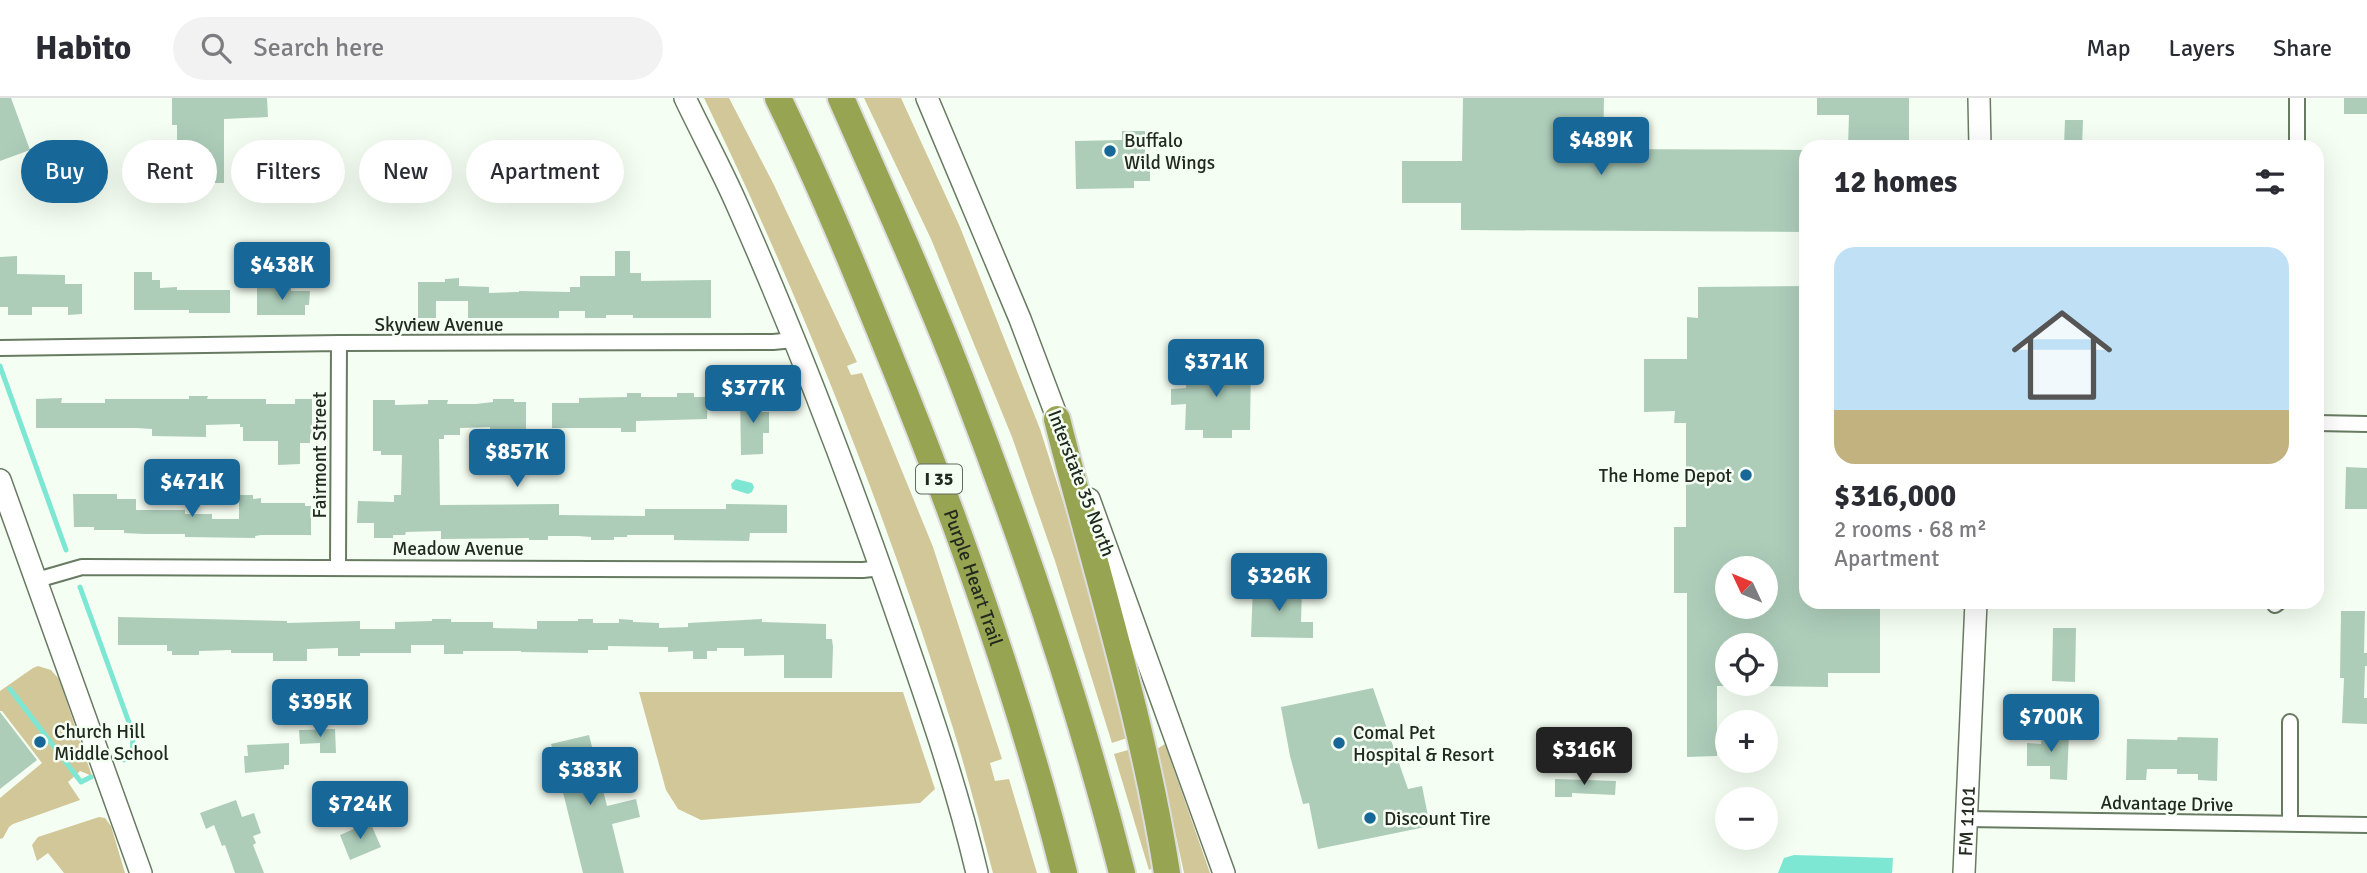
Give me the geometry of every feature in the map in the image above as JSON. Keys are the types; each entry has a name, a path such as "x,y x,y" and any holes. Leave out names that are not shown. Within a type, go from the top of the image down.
{"highway":[{"path":"772,98 790,124"},
{"name":"Purple Heart Trail","path":"778,98 856,273 966,550 1003,662 1064,873"},
{"name":"I 35","path":"841,98 910,255 1013,520 1071,695 1122,873"},
{"path":"1057,419 1087,538 1119,645 1167,873"}],"main road":[{"path":"685,98 737,205 862,512 925,692 955,788 977,873"},
{"name":"Interstate 35 North","path":"926,98 1020,318 1105,542 1224,873"},
{"path":"1979,98 1980,140"},
{"path":"0,481 141,873"},
{"name":"FM 1101","path":"1964,873 1976,609"}],"street":[{"path":"2297,98 2297,140"},
{"name":"Skyview Avenue","path":"0,348 794,341"},
{"name":"Fairmont Street","path":"338,567 339,343"},
{"path":"2324,423 2367,424"},
{"name":"Meadow Avenue","path":"37,580 82,567 881,568"},
{"path":"2290,722 2290,824"},
{"name":"Advantage Drive","path":"1966,818 2367,825"}],"shaded area":[{"path":"704,98 729,98 774,185 857,362 847,366 851,375 862,373 933,547 1002,759 990,763 995,781 1009,779 1037,873 993,873 952,725 870,486 808,328"},
{"path":"864,98 901,98 960,227 1040,429 1081,558 1130,737 1112,743 1055,561 1012,437 931,239"},
{"path":"38,666 51,670 59,679 92,776 80,771 68,782 80,800 13,824 0,839 0,798 42,763 0,711 0,691"},
{"path":"639,692 903,692 935,789 920,803 701,820 678,809 666,790"},
{"path":"1165,744 1210,873 1184,873 1157,749"},
{"path":"1135,748 1158,864 1149,870 1114,754"},
{"path":"99,817 105,818 111,826 125,873 64,873 48,853 37,861 32,845 38,837"}],"water":[{"path":"736,479 752,483 752,492 748,494 732,489 731,484"},
{"path":"1794,855 1893,858 1892,873 1778,873 1784,858"}],"building":[{"path":"0,98 11,98 26,140 21,140 21,153 0,161"},
{"path":"172,98 267,98 268,117 224,119 224,183 217,183 217,140 177,140 177,125 172,125"},
{"path":"1463,98 1604,98 1603,149 1799,150 1799,232 1461,230 1461,203 1402,203 1402,161 1462,161"},
{"path":"1817,98 1909,98 1909,140 1848,140 1849,115 1817,115"},
{"path":"2344,98 2367,98 2367,114 2344,114"},
{"path":"2065,120 2083,120 2082,140 2064,140"},
{"name":"Buffalo Wild Wings","path":"1122,131 1145,131 1145,161 1150,161 1150,181 1134,181 1134,188 1076,189 1075,141 1122,140"},
{"path":"615,251 630,251 630,273 641,273 641,281 711,280 711,318 633,318 633,315 606,315 606,318 585,318 585,311 559,311 559,318 468,318 468,301 436,301 436,318 418,318 418,282 445,282 445,279 459,278 459,286 489,287 489,293 570,292 570,287 580,287 580,276 615,276"},
{"path":"17,256 17,274 65,275 65,284 82,284 82,314 68,315 68,307 32,307 32,315 8,315 8,307 0,307 0,257"},
{"path":"134,272 152,272 152,280 160,280 160,288 230,290 230,313 134,310"},
{"name":"The Home Depot","path":"1799,286 1799,609 1880,609 1880,673 1828,673 1828,687 1778,686 1778,633 1715,633 1715,756 1687,757 1687,593 1674,593 1674,527 1686,527 1686,423 1674,423 1675,411 1644,412 1644,359 1687,359 1687,317 1698,318 1698,287"},
{"path":"291,287 291,291 310,291 305,315 257,315 257,288"},
{"path":"1251,363 1250,430 1232,430 1232,438 1203,438 1203,430 1185,430 1186,404 1171,405 1171,389 1186,388 1186,365"},
{"path":"627,393 641,393 641,397 677,397 677,393 694,393 694,397 708,397 707,419 636,421 636,432 621,432 621,428 552,428 552,403 579,403 579,398 627,397"},
{"path":"189,396 208,396 207,399 266,399 266,404 295,404 295,399 312,399 312,434 310,443 300,443 300,464 278,465 278,441 243,441 243,427 240,427 240,424 206,425 206,437 152,436 152,429 137,428 36,428 36,399 62,398 61,403 105,403 105,399 189,399"},
{"path":"740,396 762,396 762,412 769,412 769,433 763,433 763,454 741,455"},
{"path":"493,399 526,402 526,437 490,437 490,427 460,428 460,435 444,435 444,439 439,439 440,505 559,504 559,515 645,516 645,509 726,509 726,504 787,505 787,533 750,533 749,541 674,540 674,535 627,535 614,537 614,540 591,540 591,537 578,536 548,536 548,540 441,539 441,531 406,532 405,535 393,535 393,538 374,538 374,523 357,523 358,501 394,502 394,495 401,495 402,455 381,455 381,451 373,451 373,400 395,400 395,405 428,404 428,400 448,400 447,404 476,404 493,402"},
{"path":"2346,467 2367,468 2367,509 2345,509"},
{"path":"73,494 117,494 117,499 136,499 136,510 185,510 185,514 212,514 212,519 239,519 239,495 253,495 253,499 261,498 261,503 305,503 305,506 311,506 311,535 261,535 255,538 185,537 185,534 124,533 124,530 74,527"},
{"path":"1253,586 1302,587 1301,622 1313,622 1313,638 1251,637"},
{"path":"2341,611 2365,611 2364,653 2367,653 2367,666 2364,698 2367,698 2367,724 2342,723 2344,678 2340,678"},
{"path":"118,617 287,623 360,621 360,629 395,629 395,622 432,619 493,622 493,628 537,629 537,621 578,619 593,619 593,623 633,620 659,623 659,628 688,627 688,623 762,619 762,622 826,624 826,639 832,639 833,647 832,678 784,678 784,655 744,656 744,648 717,648 717,651 707,651 707,659 693,659 693,651 668,652 668,647 608,646 608,650 588,650 588,653 463,651 463,654 444,654 444,645 411,645 411,653 360,653 360,656 338,656 338,648 307,649 307,661 273,661 273,653 231,653 231,650 199,651 199,655 172,655 172,651 167,651 167,645 118,645"},
{"path":"2053,628 2076,628 2075,682 2052,681"},
{"name":"Comal Pet Hospital & Resort","path":"1373,688 1408,789 1422,786 1430,826 1318,849 1309,803 1303,804 1290,756 1281,707"},
{"path":"0,712 37,760 0,789"},
{"path":"335,729 336,753 320,753 320,743 300,744 299,730"},
{"path":"2042,732 2069,732 2067,780 2050,779 2050,766 2027,766 2027,743 2041,744"},
{"path":"589,735 607,806 636,799 640,817 612,824 624,873 583,873 551,744"},
{"path":"2178,737 2218,738 2217,781 2198,780 2198,774 2177,774 2177,769 2147,769 2146,780 2126,780 2127,739 2177,740"},
{"path":"289,743 289,765 284,765 284,769 245,773 244,756 248,756 247,745"},
{"path":"1555,779 1616,781 1615,795 1572,793 1572,797 1555,797"},
{"path":"236,800 242,817 254,813 261,833 253,836 256,843 253,845 264,873 235,873 214,825 206,829 200,813"},
{"path":"370,822 381,847 350,860 340,835"}],"waterway":[{"path":"0,366 66,550"},
{"path":"80,587 132,731 132,751 124,760"},
{"path":"10,689 81,782 91,777"}],"place":[{"name":"Buffalo Wild Wings","path":"1110,151"},
{"name":"The Home Depot","path":"1746,475"},
{"name":"Church Hill Middle School","path":"40,742"},
{"name":"Comal Pet Hospital & Resort","path":"1339,743"},
{"name":"Discount Tire","path":"1370,818"}]}
